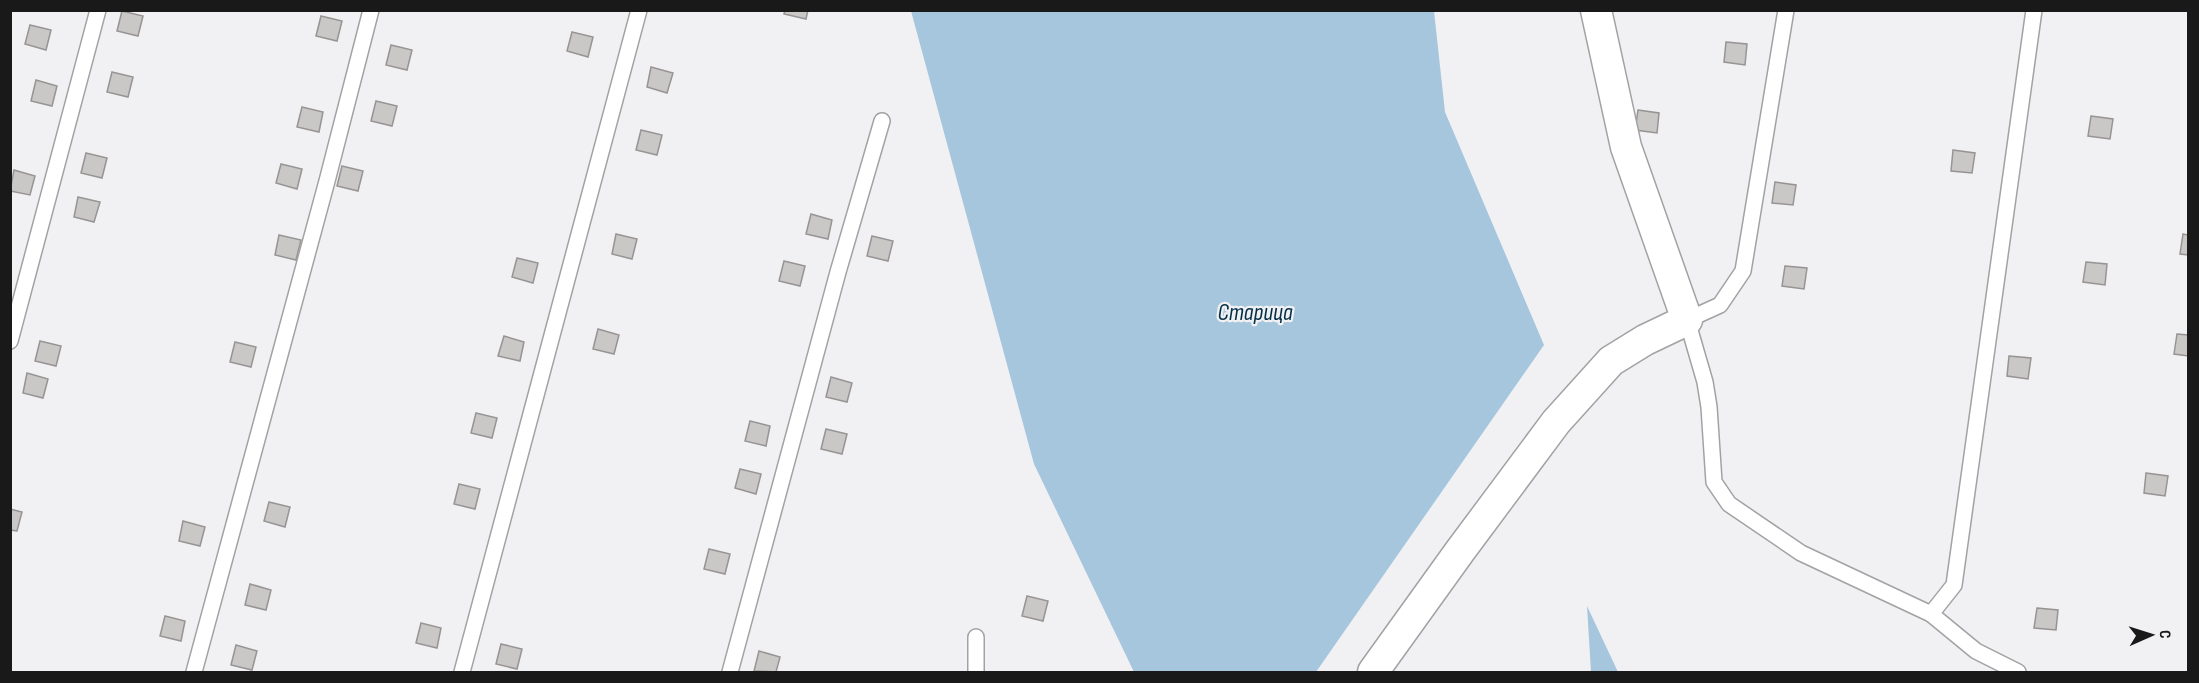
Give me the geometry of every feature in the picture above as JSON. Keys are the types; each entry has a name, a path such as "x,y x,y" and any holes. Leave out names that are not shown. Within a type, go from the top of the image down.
{"street":[{"path":"1373,672 1460,550 1556,422 1611,362 1645,340 1687,320 1626,147 1596,10"}],"lane":[{"path":"10,341 98,10"},
{"path":"194,672 371,10"},
{"path":"462,672 639,10"},
{"path":"1786,10 1743,271 1719,305 1687,320 1705,381 1714,482 1729,504 1801,554 1931,614 1976,651 2018,672"},
{"path":"1931,614 1954,585 2034,10"},
{"path":"730,672 838,272 882,121"},
{"path":"976,637 976,672"}],"water":[{"name":"Старица","path":"911,11 1434,11 1445,112 1544,345 1316,672 1134,672 1034,464"},
{"path":"1587,606 1618,672 1591,672"}],"building":[{"path":"785,10 808,10 806,19 784,14"},
{"path":"122,11 143,16 138,36 117,31"},
{"path":"321,16 342,21 337,41 316,36"},
{"path":"30,25 51,30 46,50 25,44"},
{"path":"572,32 593,37 588,57 567,51"},
{"path":"1726,42 1747,44 1745,65 1724,62"},
{"path":"391,45 412,50 407,70 386,65"},
{"path":"651,67 673,73 667,93 647,87"},
{"path":"112,72 133,77 128,97 107,92"},
{"path":"36,80 57,86 52,106 31,101"},
{"path":"376,101 397,106 392,126 371,121"},
{"path":"302,107 323,112 319,132 297,127"},
{"path":"1638,110 1659,113 1657,133 1635,130"},
{"path":"2091,116 2113,119 2110,139 2088,136"},
{"path":"641,130 662,135 657,155 636,150"},
{"path":"1953,150 1975,153 1972,173 1951,171"},
{"path":"86,153 107,158 102,178 81,173"},
{"path":"281,164 302,169 297,189 276,183"},
{"path":"342,166 363,171 358,191 337,186"},
{"path":"14,170 35,176 30,195 10,191"},
{"path":"1775,182 1796,185 1793,205 1772,203"},
{"path":"78,197 100,202 94,222 74,217"},
{"path":"811,214 832,220 828,239 806,234"},
{"path":"616,234 637,239 632,259 612,254"},
{"path":"2183,234 2188,235 2188,255 2180,254"},
{"path":"279,235 301,240 296,260 275,255"},
{"path":"872,236 893,241 888,261 867,256"},
{"path":"517,258 538,263 533,283 512,277"},
{"path":"784,261 805,266 800,286 779,281"},
{"path":"2086,262 2107,264 2105,285 2083,282"},
{"path":"1785,266 1807,268 1804,289 1782,286"},
{"path":"598,329 619,335 614,354 593,349"},
{"path":"2177,334 2188,335 2188,356 2174,354"},
{"path":"504,336 524,342 520,361 498,356"},
{"path":"40,341 61,346 56,366 35,361"},
{"path":"235,342 256,347 251,367 230,362"},
{"path":"2009,356 2031,358 2028,379 2007,376"},
{"path":"27,373 48,379 43,398 23,393"},
{"path":"831,377 852,383 847,402 826,397"},
{"path":"476,413 497,418 492,438 471,433"},
{"path":"750,421 770,426 766,446 745,441"},
{"path":"826,429 847,434 842,454 821,449"},
{"path":"740,469 761,474 756,494 735,488"},
{"path":"2146,473 2168,476 2165,496 2144,493"},
{"path":"459,484 480,489 475,509 454,504"},
{"path":"269,502 290,507 285,527 264,521"},
{"path":"10,509 22,512 17,531 10,530"},
{"path":"183,521 205,527 200,546 179,541"},
{"path":"709,549 730,554 725,574 704,569"},
{"path":"250,584 271,590 266,610 245,605"},
{"path":"1027,596 1048,601 1043,621 1022,616"},
{"path":"2037,608 2058,610 2056,630 2034,628"},
{"path":"165,616 185,621 181,641 160,636"},
{"path":"421,623 441,628 437,648 416,643"},
{"path":"501,644 522,649 517,669 496,664"},
{"path":"236,645 257,651 252,670 231,665"},
{"path":"759,651 780,657 776,672 754,671"}]}
